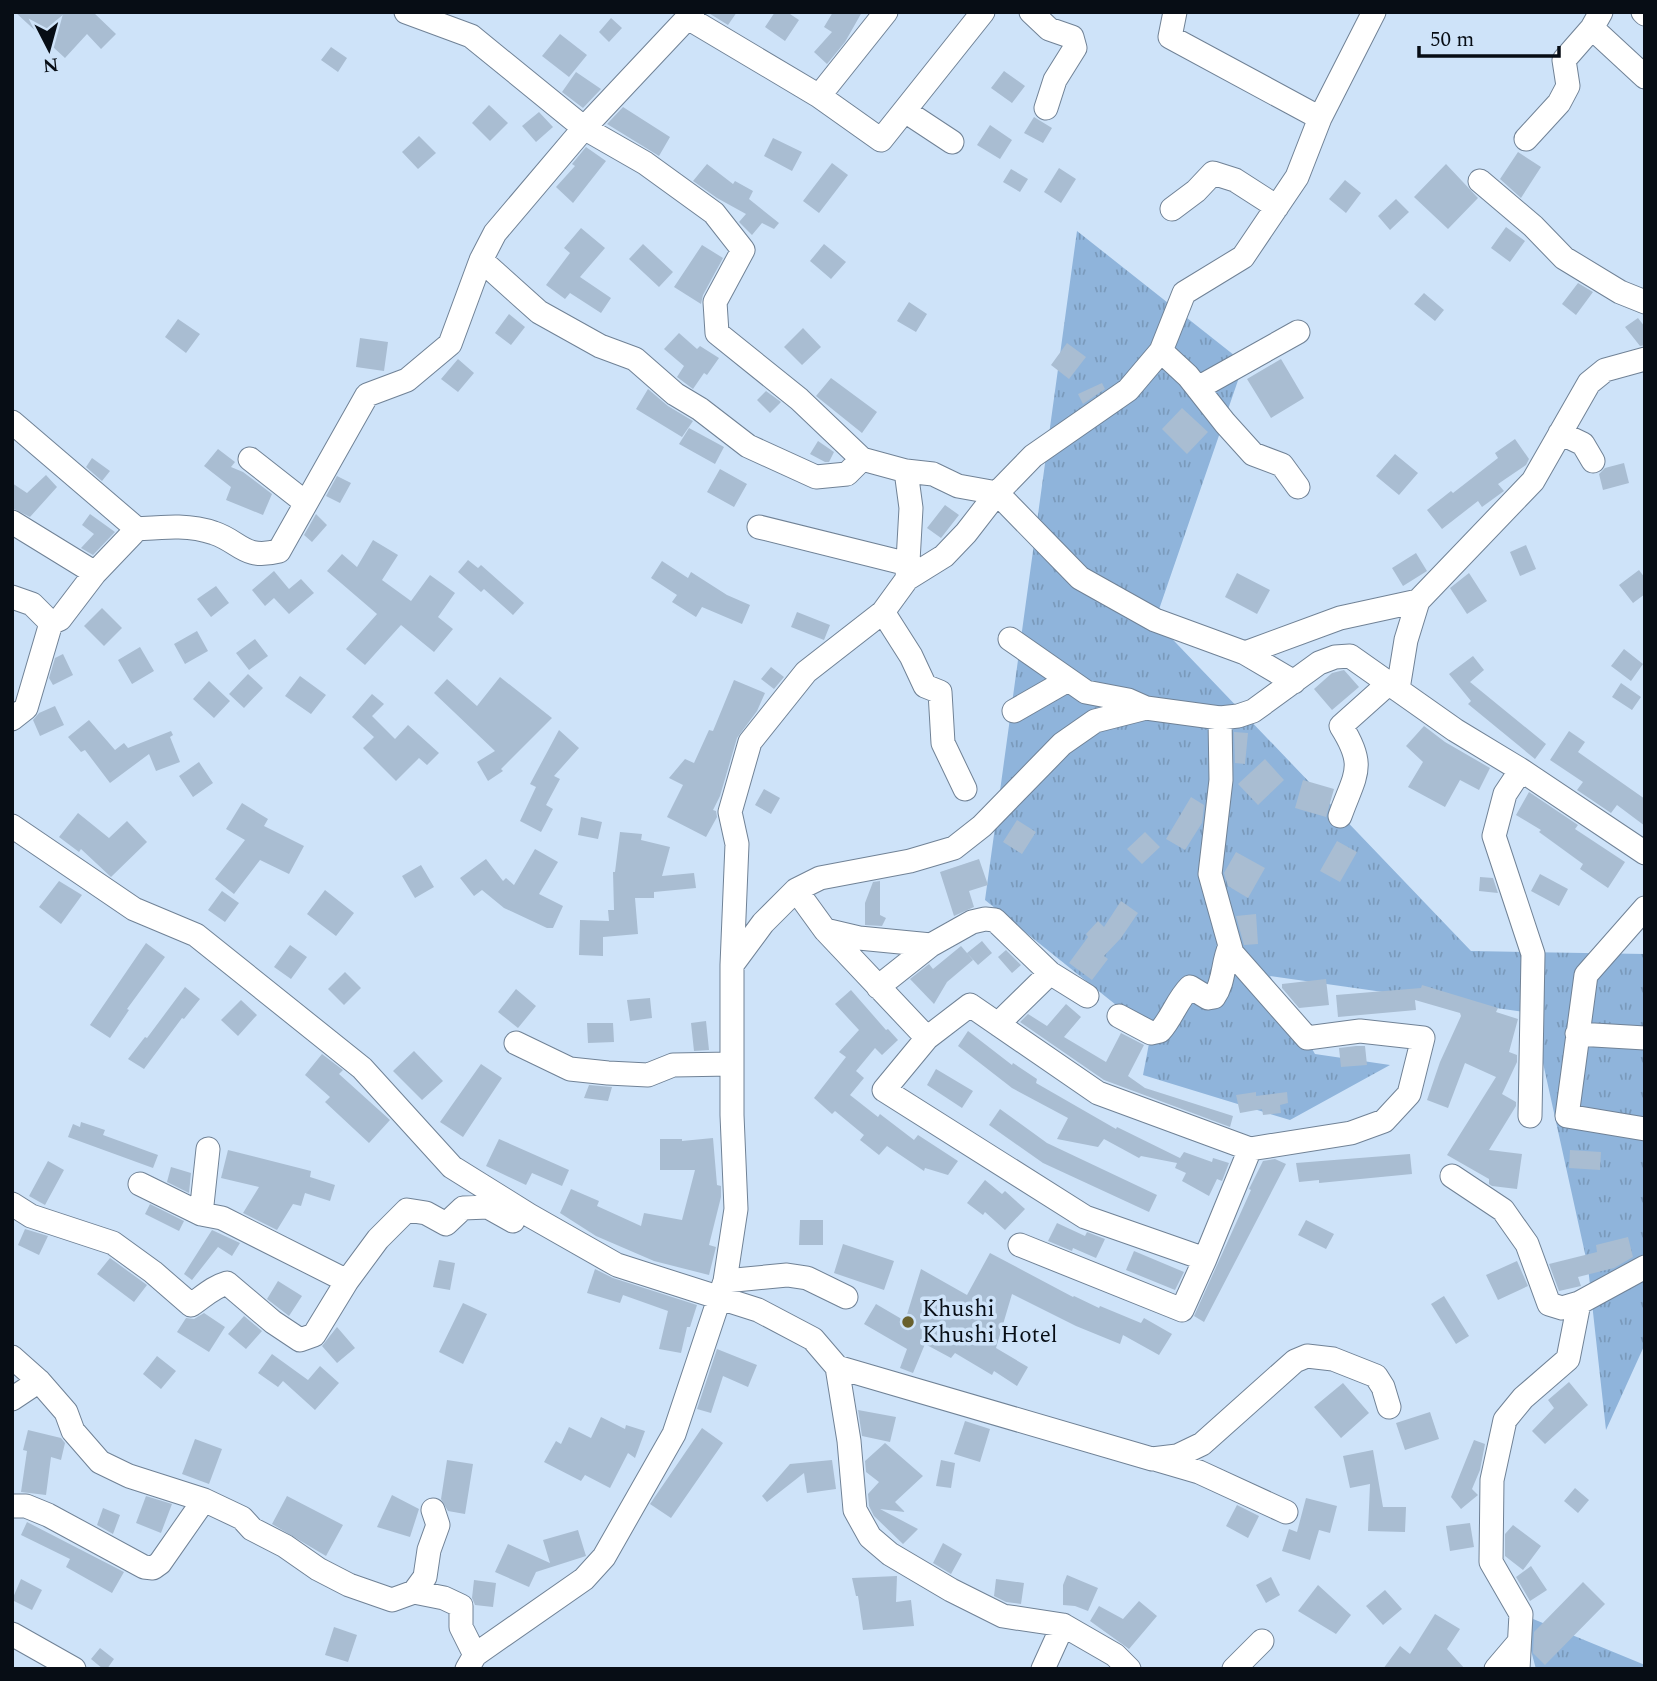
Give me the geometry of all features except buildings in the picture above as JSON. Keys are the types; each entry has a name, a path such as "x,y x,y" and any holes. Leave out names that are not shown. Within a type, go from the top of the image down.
{"street":[{"path":"406,12 471,36 584,128 645,163 714,213 743,250 716,302 717,333 799,399 862,460 905,471 933,474 958,486 997,493 1080,578 1154,620 1245,653 1294,682"},
{"path":"819,96 886,12"},
{"path":"12,422 137,528 184,526 215,533 241,550 265,555 279,551 367,395 407,380 450,344 481,260 495,233 584,128 690,15 819,96 881,140 983,12"},
{"path":"1031,12 1049,29 1072,37 1075,48 1055,80 1046,108"},
{"path":"1175,12 1170,37 1320,118"},
{"path":"759,527 907,571 944,556 997,493 1033,456 1128,390 1161,351 1184,293 1243,257 1297,177 1320,118 1374,12"},
{"path":"1526,139 1559,103 1568,86 1564,60 1597,20 1645,77"},
{"path":"905,111 952,142"},
{"path":"1172,209 1196,191 1213,173 1235,180 1277,207"},
{"path":"1480,181 1533,226 1564,258 1620,292 1645,302"},
{"path":"481,260 539,312 600,346 635,359 675,394 700,409 748,446 816,477 847,474 862,460"},
{"path":"1198,388 1298,332"},
{"path":"1161,351 1198,388 1253,454 1282,465 1298,487"},
{"path":"1340,816 1358,766 1353,744 1341,726 1393,687 1418,601 1533,481 1589,383 1605,370 1645,359"},
{"path":"1560,433 1583,444 1593,461"},
{"path":"250,459 306,503"},
{"path":"12,1357 39,1381 66,1412 73,1431 100,1462 130,1476 204,1500 242,1518 252,1528 349,1585 392,1600 414,1592 444,1598 461,1606 461,1626 471,1662 584,1579 604,1557 674,1434 722,1290 736,1209 731,1064 737,844 730,812 750,742 806,672 883,612 907,571 911,508 905,471"},
{"path":"12,522 95,573"},
{"path":"12,719 26,708 51,623 60,619 95,573 137,528"},
{"path":"12,597 32,604 51,623"},
{"path":"1245,653 1340,618 1418,601"},
{"path":"883,612 911,656 925,686 940,692 943,743 965,789"},
{"path":"1010,639 1086,692 1128,700 1146,708 1220,718 1253,711 1319,663 1335,657 1350,656 1455,730 1521,770 1645,853"},
{"path":"1014,710 1068,680"},
{"path":"733,965 763,923 796,890 820,878 910,861 954,848 982,827 1062,744 1095,721 1146,708"},
{"path":"1205,1259 1085,1217 884,1090 926,1038 970,1005 1098,1093 1250,1149 1351,1133 1384,1121 1409,1094 1423,1038 1360,1031 1307,1038 1233,953 1210,874 1221,780 1220,718"},
{"path":"1521,770 1505,794 1494,836 1533,954 1526,1119 1567,1116 1645,1129"},
{"path":"12,826 135,909 196,936 362,1068 452,1167 617,1265 722,1290 813,1339 837,1367 849,1441 855,1510 870,1537 890,1554 951,1590 1003,1616 1063,1625 1115,1655 1129,1669"},
{"path":"796,890 825,930 926,1038"},
{"path":"1567,1116 1586,975 1645,908"},
{"path":"878,987 931,945 972,922 985,919 995,920 1050,973 1087,996"},
{"path":"825,930 859,938 931,945"},
{"path":"1119,1016 1151,1033 1160,1031 1167,1024 1180,997 1190,987 1208,998 1214,997 1223,980 1223,969 1230,946"},
{"path":"999,1025 1050,973"},
{"path":"1577,1034 1645,1038"},
{"path":"516,1043 570,1069 608,1073 648,1075 673,1065 731,1064"},
{"path":"201,1214 208,1149"},
{"path":"1020,1245 1182,1310 1250,1149"},
{"path":"1452,1176 1503,1210 1527,1244 1549,1304 1562,1308 1579,1303 1645,1267"},
{"path":"140,1184 201,1214 222,1218 347,1281"},
{"path":"12,1203 31,1216 113,1243 153,1272 191,1305 216,1286 227,1283 273,1322 300,1340 314,1335 347,1281 407,1210 426,1213 446,1224 463,1208 488,1207 564,1251 572,1252 584,1247"},
{"path":"722,1290 787,1275 807,1278 846,1297"},
{"path":"1518,1669 1521,1614 1491,1562 1492,1480 1505,1420 1522,1398 1568,1359 1579,1303"},
{"path":"1152,1459 1177,1456 1202,1444 1295,1361 1307,1356 1333,1359 1376,1376 1383,1387 1389,1407"},
{"path":"837,1367 1199,1472 1286,1512"},
{"path":"12,1399 39,1381"},
{"path":"12,1506 26,1506 48,1515 144,1567 153,1568 160,1563 204,1500"},
{"path":"414,1592 425,1577 429,1550 438,1525 433,1510"},
{"path":"1043,1669 1063,1625"},
{"path":"12,1634 74,1669"},
{"path":"1234,1669 1262,1642"},
{"path":"1496,1669 1519,1642"}],"green space":[{"path":"1077,231 1244,363 1155,621 1471,951 1645,954 1645,1344 1606,1430 1588,1267 1532,1013 1270,976 1315,1054 1390,1065 1290,1120 1143,1075 1151,1033 985,900"},
{"path":"1521,1614 1645,1665 1645,1669 1536,1669"}],"place":[{"name":"Khushi Khushi Hotel","path":"908,1322"}]}
